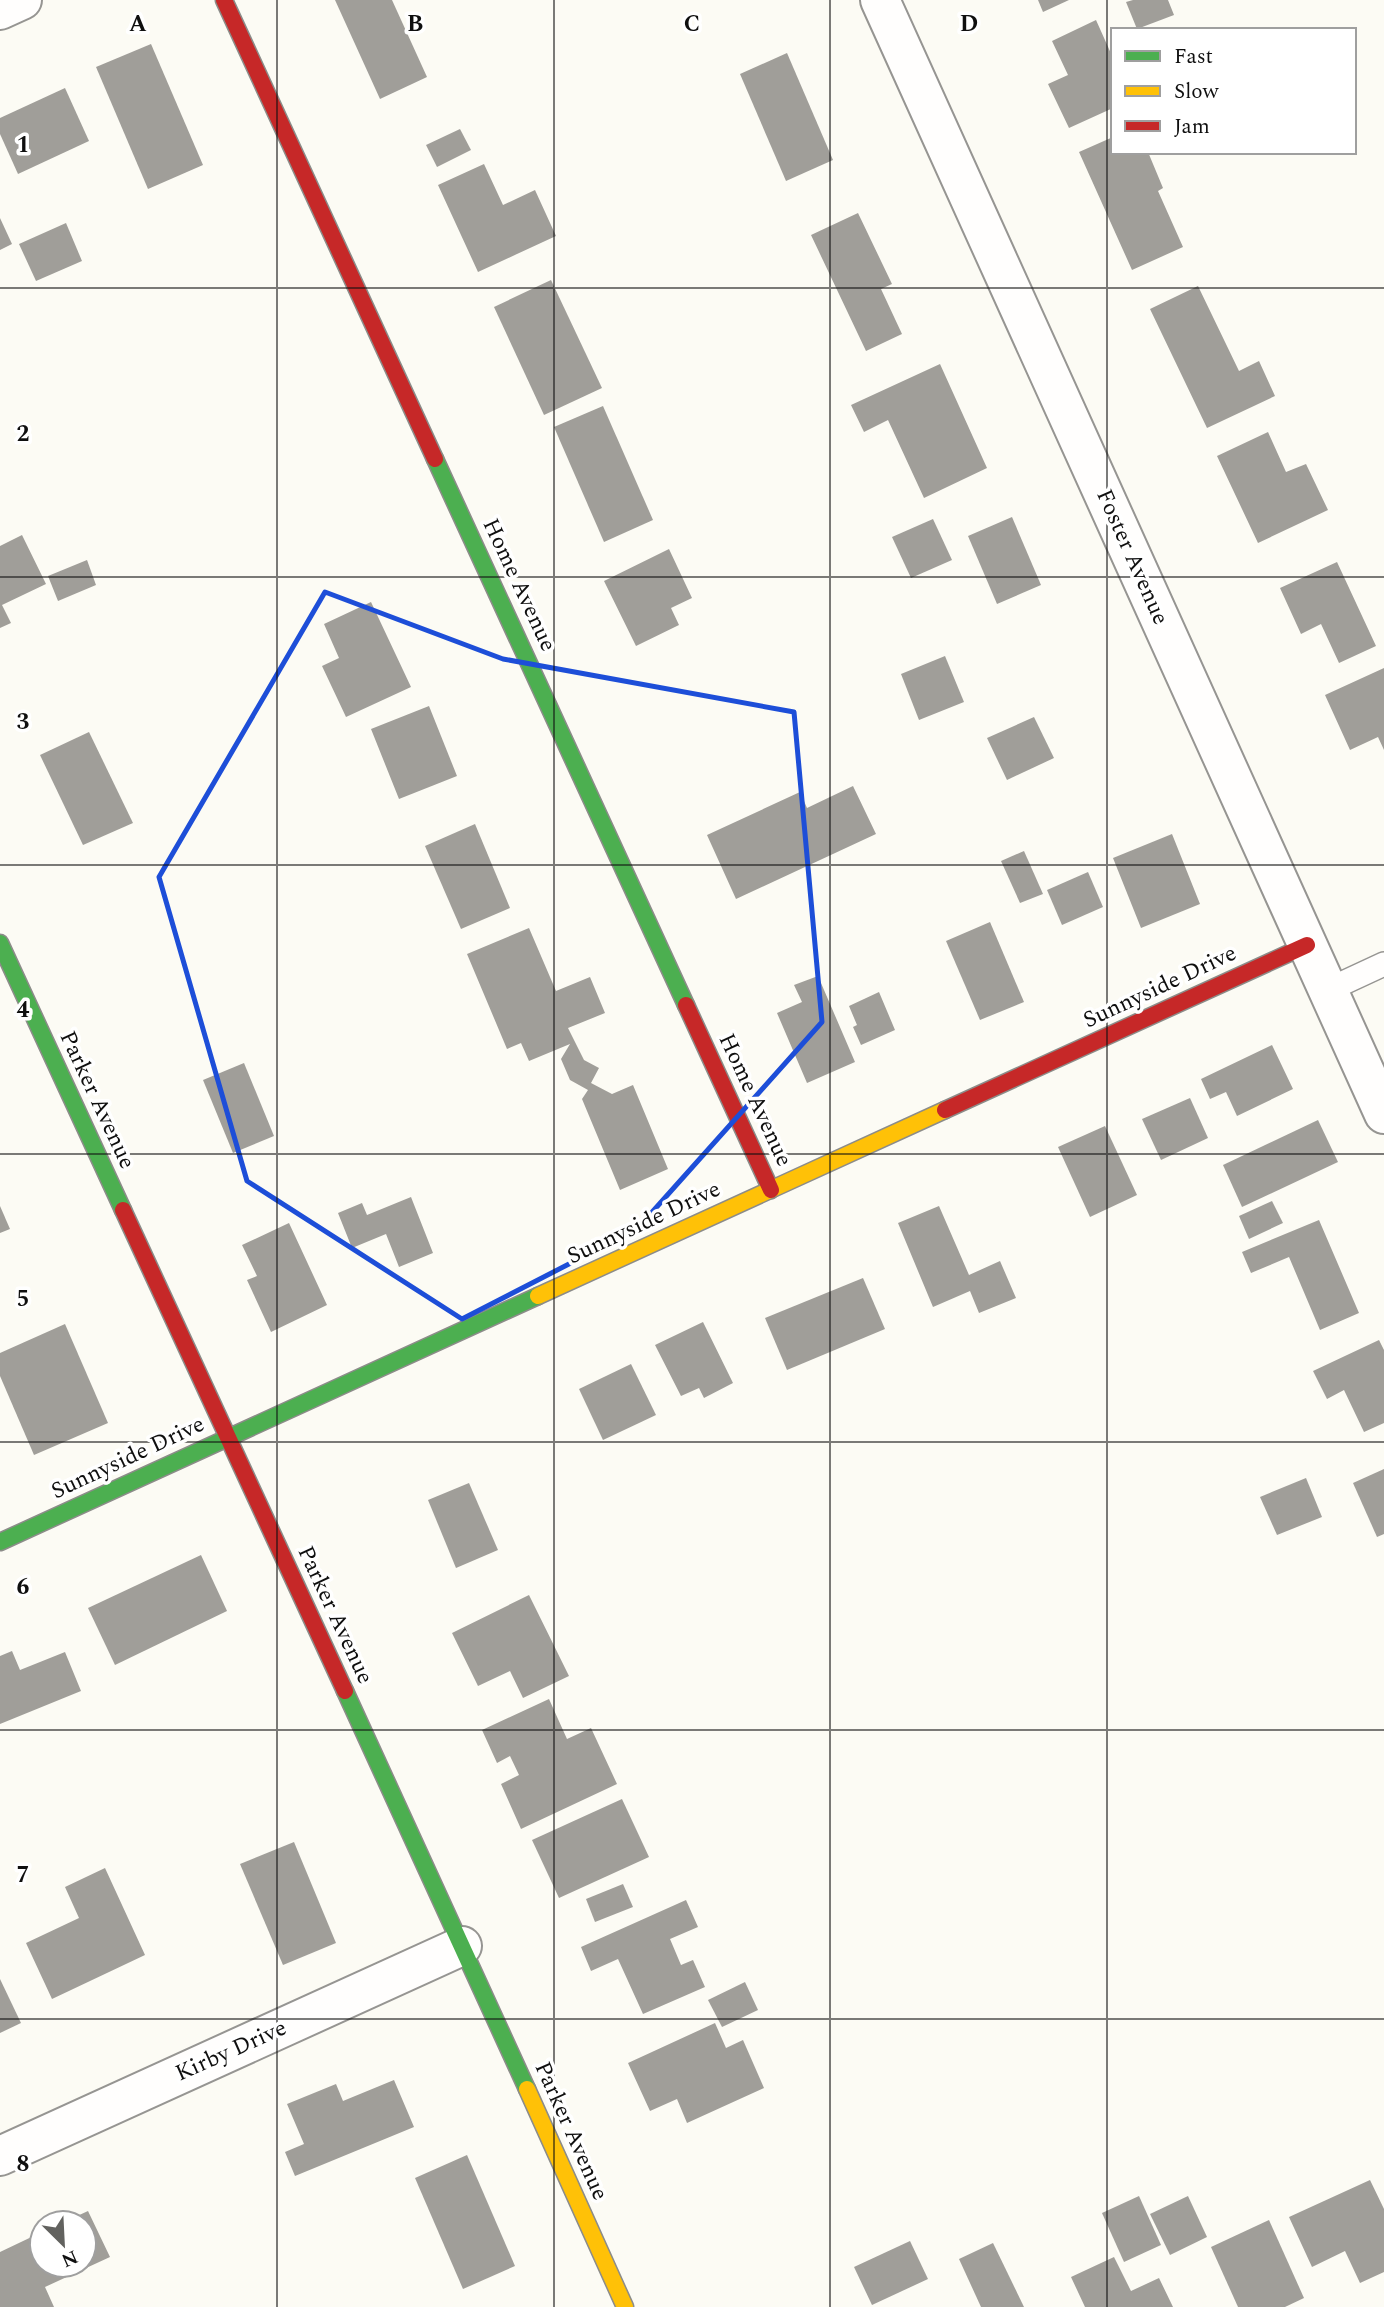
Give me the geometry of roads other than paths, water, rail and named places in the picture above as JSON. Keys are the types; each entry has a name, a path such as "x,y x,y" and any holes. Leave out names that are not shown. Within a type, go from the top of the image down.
{"street":[{"path":"0,10 22,0"},
{"name":"Home Avenue","path":"224,0 771,1190"},
{"name":"Foster Avenue","path":"880,0 1384,1114"},
{"name":"Parker Avenue","path":"0,943 462,1946 625,2307"},
{"name":"Sunnyside Drive","path":"0,1542 1307,945"},
{"name":"Kirby Drive","path":"0,2155 462,1946"}],"lane":[{"path":"1328,990 1384,964"}]}
